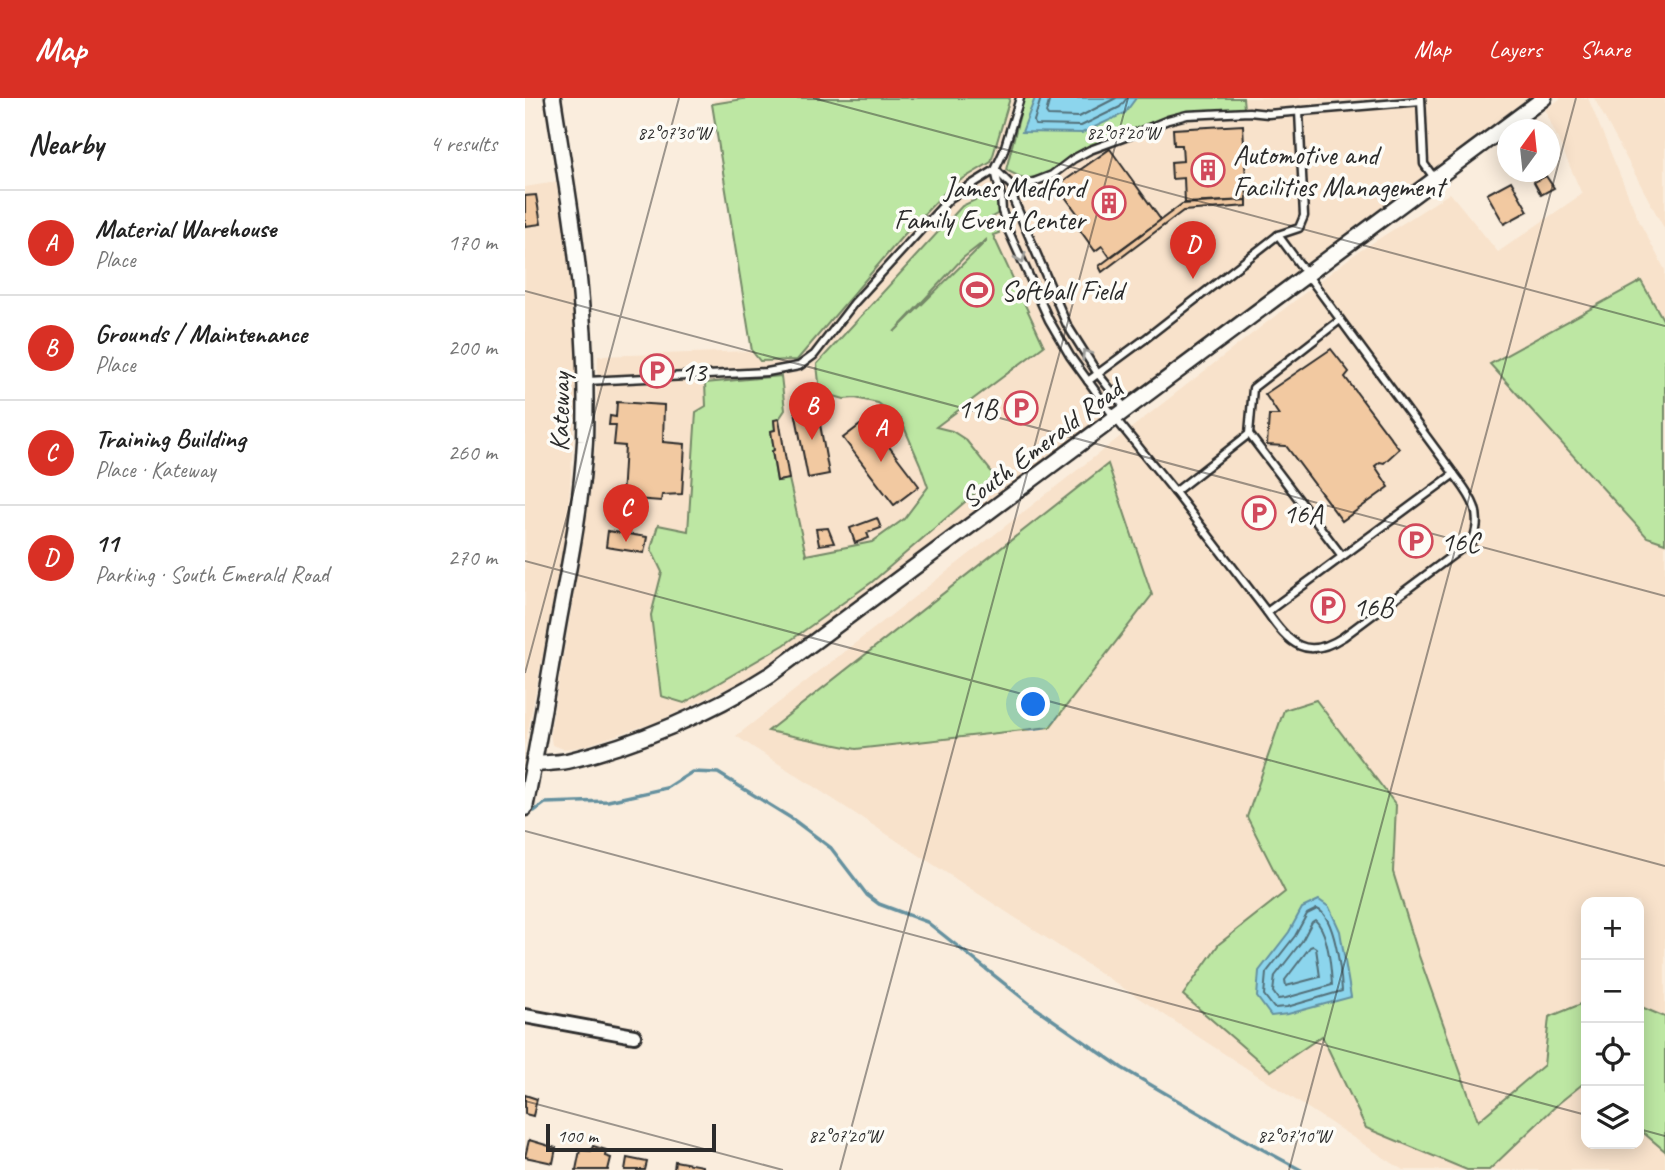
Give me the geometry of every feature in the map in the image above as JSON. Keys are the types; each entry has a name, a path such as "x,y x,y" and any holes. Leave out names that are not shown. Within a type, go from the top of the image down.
{"street":[{"name":"Kateway","path":"525,808 530,764 579,504 585,444 583,315 553,98"},
{"name":"South Emerald Road","path":"530,764 565,761 622,744 684,720 751,687 771,674 1544,98"},
{"path":"525,1016 634,1036"}],"lane":[{"path":"585,381 767,372 799,366 814,355 854,303 950,198 995,170 1020,98"},
{"path":"1013,187 1052,175 1090,150 1187,115 1249,112 1268,114 1421,99 1424,164 1435,179"},
{"path":"1088,381 1278,235 1299,228 1304,216 1299,111"},
{"path":"995,170 1013,187 1014,201 1067,325 1121,414 1175,492 1289,639 1303,648 1314,649 1331,645 1343,637 1473,540 1478,528 1477,510 1454,474 1278,235"},
{"path":"995,170 1002,211 1009,232 1049,320 1088,381 1121,414"},
{"path":"1339,320 1253,388 1249,433 1342,556"},
{"path":"1175,492 1249,433"},
{"path":"1268,612 1454,474"}],"shaded area":[{"path":"726,98 1528,98 796,645 746,679 659,721 581,747 564,749 552,745 550,733 590,495 595,448 598,356 752,351 712,101"},
{"path":"1561,98 1588,98 1639,221 1665,270 1665,1170 1403,1170 736,736 1352,256 1450,193 1498,252 1582,194 1560,144 1560,119 1549,119 1545,110"},
{"path":"1594,98 1665,98 1665,230"},
{"path":"556,182 565,232 578,366 567,531 525,746 525,187"}],"green space":[{"path":"749,98 1010,98 991,162 951,186 901,238 797,360 760,361 752,351 712,104"},
{"path":"1024,98 1243,98 1244,108 1168,116 1096,144 1050,174 1024,179 1006,170"},
{"path":"994,191 1001,196 1002,211 992,217 999,233 993,235 1044,346 936,427 952,431 966,440 995,476 872,582 784,645 684,703 661,696 651,615 662,572 651,549 658,525 688,531 696,412 706,406 705,383 781,376 785,410 779,419 774,421 775,430 771,431 772,452 777,481 789,479 806,555 872,542 904,519 928,487 901,420 878,403 855,398 844,399 820,392 817,364 962,206","holes":["986,241 894,332 963,258"]},
{"path":"1641,281 1665,323 1665,543 1647,537 1490,364"},
{"path":"1108,464 1152,595 1050,727 856,749 768,731"},
{"path":"1316,700 1396,805 1393,872 1419,956 1478,1121 1544,1065 1549,1017 1581,1004 1581,1085 1489,1170 1467,1170 1366,1128 1322,1036 1271,1071 1183,995 1219,944 1285,892 1247,817 1284,710"},
{"path":"1644,1008 1665,1017 1665,1151 1644,1133"}],"water":[{"path":"1035,98 1136,98 1125,113 1082,133 1022,132"},
{"path":"1319,900 1329,907 1340,931 1351,997 1271,1016 1257,997 1259,971 1289,932 1302,908"}],"building":[{"name":"Automotive and Facilities Management","path":"1243,125 1247,200 1185,203 1184,178 1172,179 1171,162 1183,161 1182,145 1174,145 1173,129"},
{"name":"James Medford Family Event Center","path":"1110,149 1161,220 1110,257 1102,246 1095,251 1077,226 1083,221 1057,186"},
{"path":"1512,182 1528,211 1504,224 1487,194"},
{"path":"1534,182 1550,182 1554,188 1541,195"},
{"path":"536,195 541,224 525,226 525,196"},
{"path":"1247,200 1247,206 1183,211 1102,272 1099,266 1182,204"},
{"path":"1331,349 1349,372 1345,377 1399,449 1384,463 1380,462 1375,466 1389,487 1342,521 1286,446 1267,445 1269,415 1279,415 1265,394"},
{"path":"617,402 664,405 663,442 685,444 682,494 662,495 661,501 622,498 625,446 614,445 616,425 609,425 610,416 616,417"},
{"path":"816,402 829,474 808,478 794,406"},
{"path":"779,419 789,479 777,481 771,431 775,430 774,420"},
{"path":"868,419 919,486 894,505 843,438"},
{"path":"877,518 881,528 867,533 869,538 855,543 850,528"},
{"path":"828,528 834,543 819,545 816,529"},
{"path":"608,531 647,537 644,553 606,547"},
{"path":"525,1095 537,1099 533,1116 525,1114"},
{"path":"529,1140 556,1148 553,1163 525,1157"},
{"path":"593,1146 606,1150 605,1156 611,1158 608,1170 576,1170 580,1150 591,1151"},
{"path":"627,1158 647,1162 645,1170 625,1170"},
{"path":"675,1161 702,1166 702,1170 674,1170"}],"waterway":[{"path":"534,811 545,803 608,801 667,788 692,772 718,773 791,818 831,848 867,895 879,904 927,922 1030,1004 1122,1068 1301,1170"}],"place":[{"name":"Automotive and Facilities Management","path":"1208,170"},
{"name":"James Medford Family Event Center","path":"1109,203"},
{"name":"11","path":"1193,279"},
{"name":"Softball Field","path":"977,290"},
{"name":"13","path":"657,371"},
{"name":"11B","path":"1021,408"},
{"name":"Grounds / Maintenance","path":"812,440"},
{"name":"Material Warehouse","path":"881,462"},
{"name":"16A","path":"1259,513"},
{"name":"16C","path":"1416,541"},
{"name":"Training Building","path":"626,542"},
{"name":"16B","path":"1328,606"}]}
